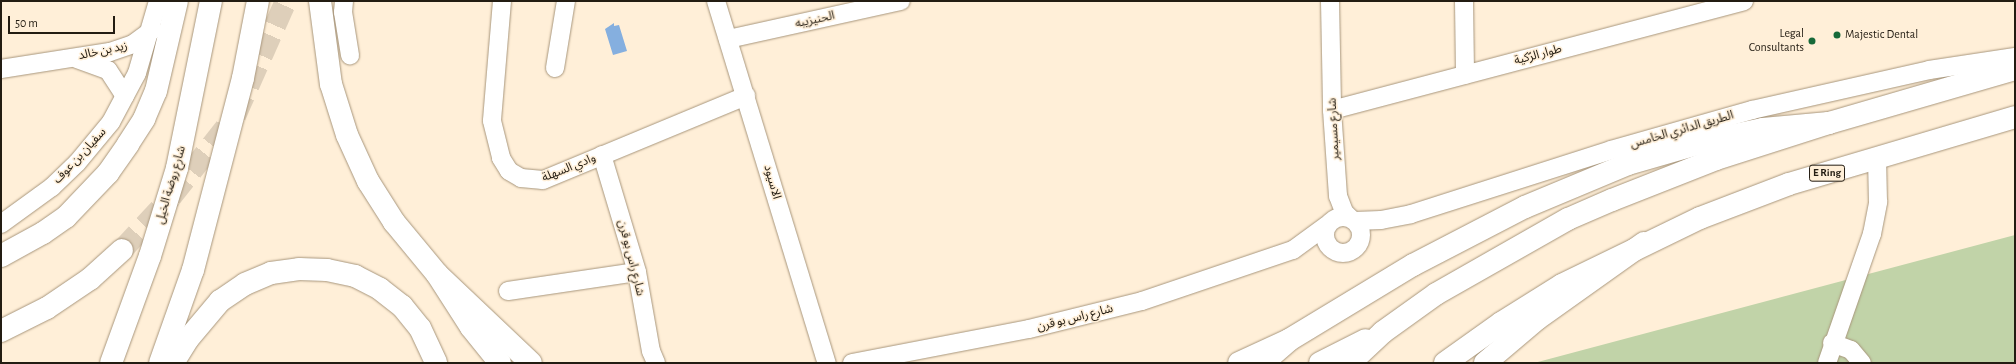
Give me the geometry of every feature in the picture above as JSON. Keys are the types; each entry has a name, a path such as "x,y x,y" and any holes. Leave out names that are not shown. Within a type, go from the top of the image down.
{"main road":[{"path":"1,256 43,233 66,216 88,196 120,156 144,119 156,92 177,1"},
{"name":"شارع روضة الخيل","path":"111,363 150,256 177,168 211,1"},
{"path":"160,363 193,270 243,78 258,1"},
{"path":"320,1 331,84 347,135 368,181 394,222 437,274 471,327 500,363"},
{"path":"1350,363 1383,332 1436,294 1568,219 1716,159 1828,123 2015,69"},
{"name":"E Ring","path":"1445,363 1543,296 1644,243 1745,200 2015,117"},
{"path":"1239,363 1289,340 1413,265 1525,207 1579,183 1628,164 1707,141 1763,130 1828,123"},
{"path":"1485,363 1537,319 1644,243"},
{"path":"1,331 47,308 90,279 122,250"},
{"path":"173,363 188,339 220,301 245,284 271,273 299,268 320,269 355,276 380,289 402,306 420,328 436,363"},
{"path":"437,274 531,363"},
{"path":"1320,363 1383,332"},
{"path":"1263,363 1289,340"}],"street":[{"name":"سفيان بن عوف","path":"1,224 52,187 77,163 111,122 137,73 152,30 158,1"},
{"path":"344,1 343,12 350,55"},
{"name":"وادي السهلة","path":"502,1 492,121 501,158 509,171 527,180 543,180 746,96"},
{"path":"555,68 566,1"},
{"name":"الاسيود","path":"716,1 827,363"},
{"name":"الحنيزيبه","path":"728,39 867,5 901,1"},
{"name":"شارع مسيمير","path":"1330,1 1332,110 1338,196 1344,212 1341,221"},
{"path":"1331,61 1341,46 1341,1"},
{"path":"1464,1 1465,75"},
{"name":"طوار الرّكية","path":"1332,110 1744,1"},
{"name":"زيد بن خالد","path":"1,70 121,49 132,44 152,30"},
{"name":"زيد بن خالد","path":"72,57 108,70 125,96"},
{"name":"الطريق الدائري الخامس","path":"1341,221 1381,220 1411,214 1611,150 1752,110 1929,70 2015,57"},
{"name":"شارع راس بو قرن","path":"602,155 637,272 651,352 656,363"},
{"path":"1827,363 1832,343 1860,273 1872,234 1878,202 1877,159"},
{"path":"1341,221 1361,232 1361,238 1355,249 1343,254 1331,249 1324,238 1341,221"},
{"name":"شارع راس بو قرن","path":"852,363 1085,316 1200,284 1293,250 1341,221"},
{"name":"شارع راس بو قرن","path":"1293,250 1331,249"},
{"path":"508,291 637,272"},
{"path":"1832,343 1851,350 1862,363"}],"green space":[{"path":"2015,235 2015,363 1534,363"}],"water":[{"path":"614,23 614,26 619,25 627,51 613,55 605,29"}],"tunnel":[{"path":"122,250 171,197 235,116 286,1"}],"place":[{"name":"Majestic Dental","path":"1837,35"},
{"name":"Legal Consultants","path":"1812,41"}]}
